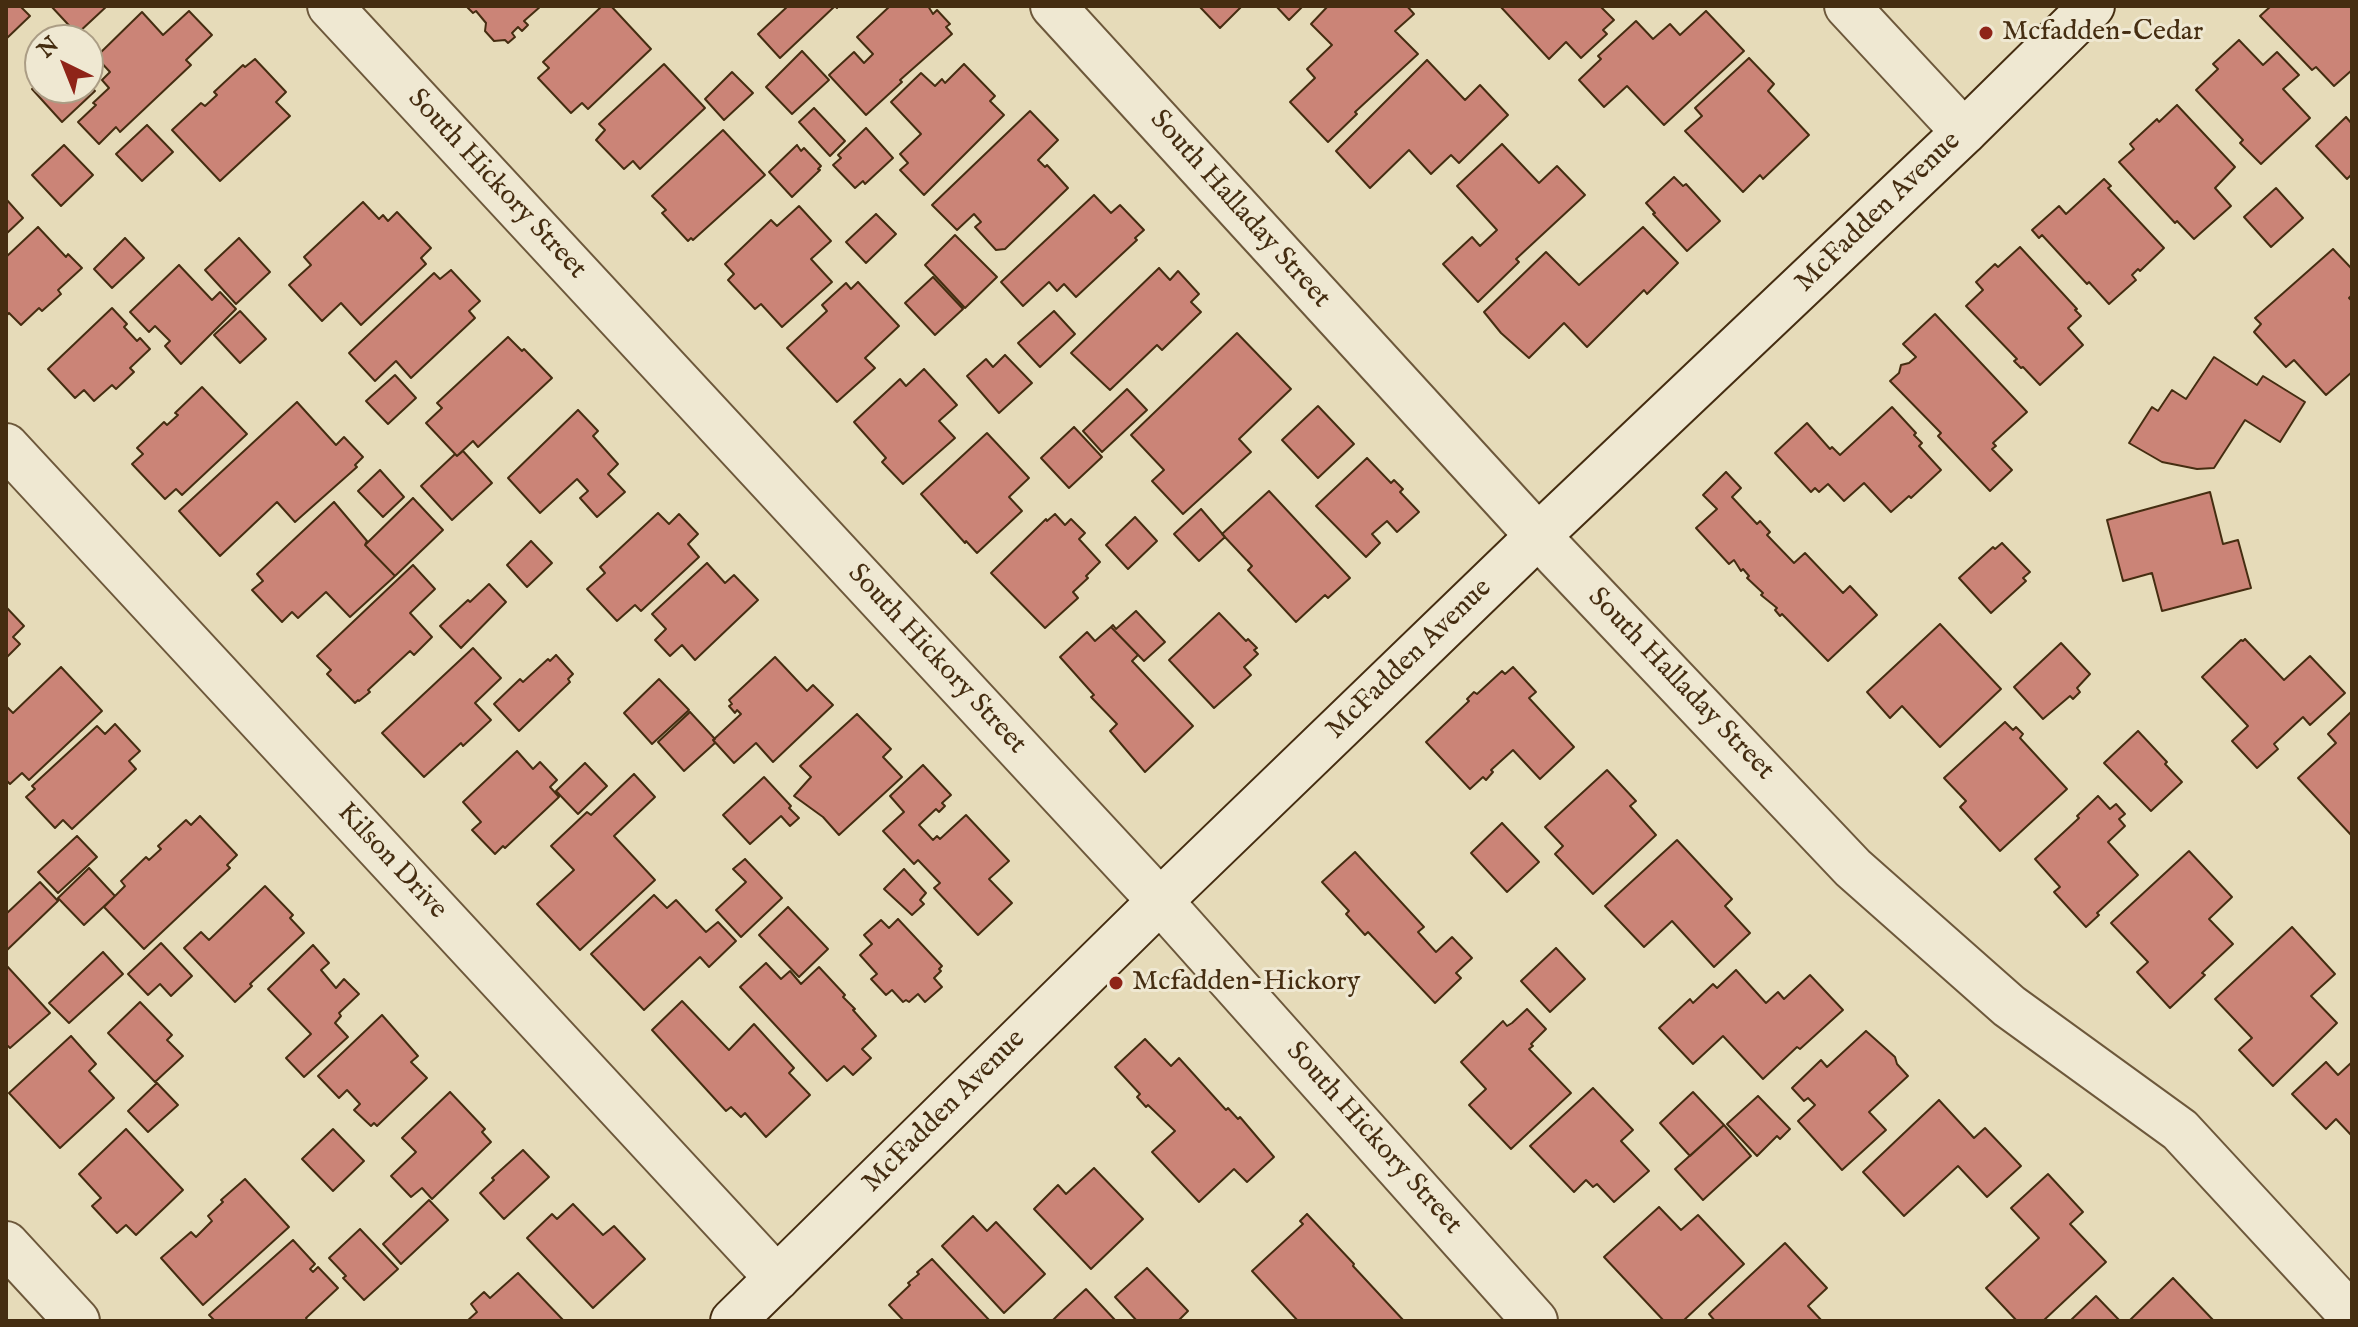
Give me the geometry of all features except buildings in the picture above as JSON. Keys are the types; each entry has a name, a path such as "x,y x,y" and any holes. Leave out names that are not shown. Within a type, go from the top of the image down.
{"street":[{"name":"South Hickory Street","path":"330,6 1160,901 1535,1321"},
{"name":"South Halladay Street","path":"1053,6 1538,536 1853,868 2009,1006 2180,1130 2352,1316"},
{"path":"1847,6 1964,132"},
{"name":"McFadden Avenue","path":"733,1321 1160,901 2092,6"},
{"name":"Kilson Drive","path":"6,446 777,1278"},
{"path":"6,1244 77,1321"}],"place":[{"name":"Mcfadden-Cedar","path":"1986,33"},
{"name":"Mcfadden-Hickory","path":"1116,983"}]}
